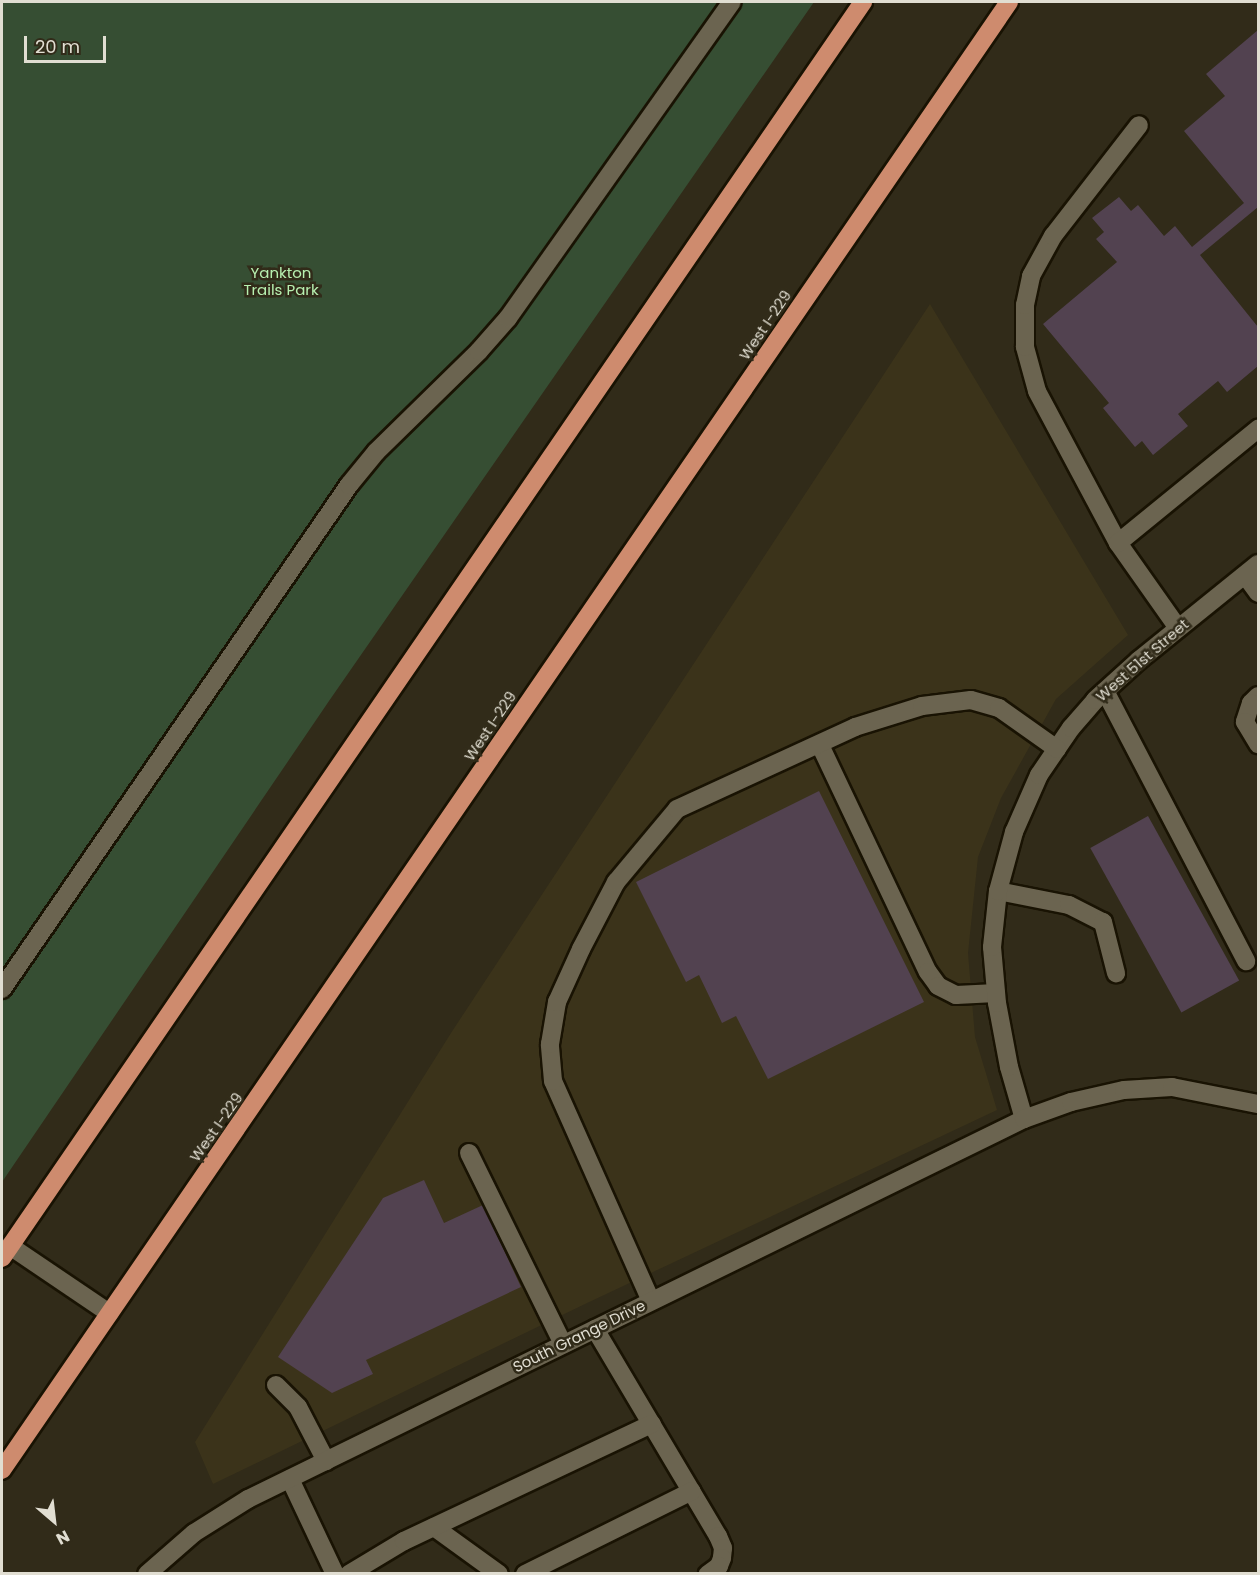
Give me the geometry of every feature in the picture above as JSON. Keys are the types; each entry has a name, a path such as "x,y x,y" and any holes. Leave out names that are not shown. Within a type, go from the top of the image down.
{"highway":[{"path":"6,1252 863,2"},
{"name":"West I-229","path":"2,1470 1009,2"}],"street":[{"path":"2,989 349,485 376,452 479,351 508,318 732,2"},
{"path":"1139,125 1053,236 1031,276 1025,305 1025,348 1037,391 1118,543 1178,628"},
{"path":"1118,543 1258,429"},
{"path":"1252,570 1258,593"},
{"name":"West 51st Street","path":"1024,1119 1009,1067 996,993 992,947 998,891 1014,832 1039,775 1071,728 1105,691 1178,628 1252,570"},
{"path":"1105,691 1246,961"},
{"path":"1258,696 1251,703 1245,722 1258,744"},
{"path":"651,1301 553,1081 550,1044 557,1002 616,882 677,809 855,727 922,706 971,700 999,708 1057,749"},
{"path":"820,745 928,972 938,986 956,995 996,993"},
{"path":"998,891 1069,905 1103,922 1116,973"},
{"name":"South Grange Drive","path":"147,1574 194,1533 248,1499 1024,1119 1071,1102 1124,1090 1172,1087 1258,1104"},
{"path":"469,1153 563,1344"},
{"path":"6,1252 109,1313"},
{"path":"595,1329 692,1491 723,1548 719,1566 708,1574"},
{"path":"276,1385 298,1407 326,1461"},
{"path":"349,1574 435,1527 652,1424"},
{"path":"290,1479 335,1574"},
{"path":"525,1574 692,1491"},
{"path":"435,1527 498,1574"}],"shaded area":[{"path":"930,304 1128,635 1056,699 1001,798 978,857 968,953 975,1037 997,1110 585,1304 213,1484 195,1442 451,1033"}],"green space":[{"name":"Yankton Trails Park","path":"2,2 814,2 329,701 2,1182"}],"building":[{"path":"1258,30 1258,207 1200,255 1258,327 1258,366 1227,392 1218,381 1178,414 1188,426 1153,455 1142,441 1135,447 1103,408 1109,403 1043,324 1117,262 1096,239 1104,232 1092,218 1119,197 1131,211 1138,205 1164,236 1175,226 1192,247 1244,203 1184,131 1225,96 1206,74"},
{"path":"819,791 924,1002 768,1079 736,1016 722,1023 699,975 686,982 636,882"},
{"path":"1148,816 1239,980 1181,1012 1090,848"},
{"path":"424,1180 444,1223 483,1205 521,1287 366,1360 373,1374 332,1393 278,1357 383,1198"}]}
